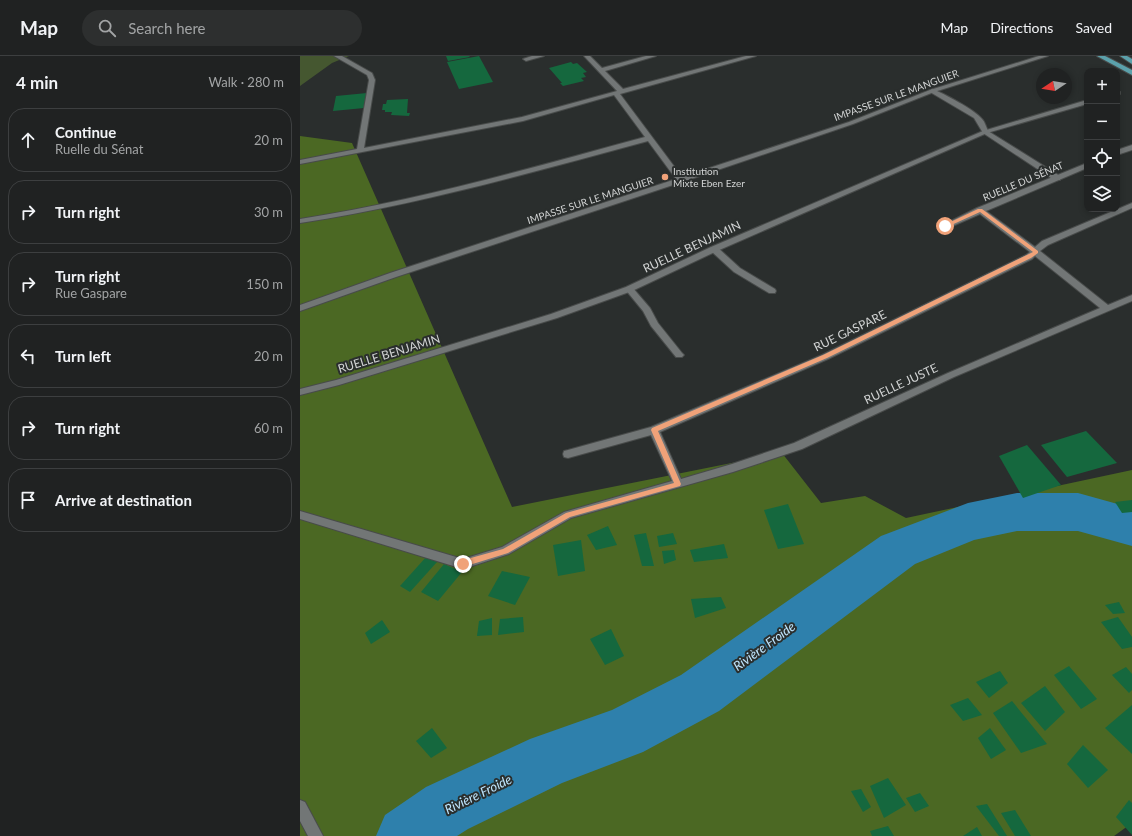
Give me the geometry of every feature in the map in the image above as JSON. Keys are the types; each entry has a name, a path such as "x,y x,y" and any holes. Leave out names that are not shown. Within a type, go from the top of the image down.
{"main road":[{"path":"1100,56 1132,73"},
{"path":"1123,56 1132,62"}],"street":[{"path":"337,56 370,74 372,80 360,150"},
{"path":"526,59 541,56"},
{"path":"587,56 619,93 649,138 681,181"},
{"path":"600,70 653,56"},
{"path":"300,162 523,119 753,56"},
{"name":"IMPASSE SUR LE MANGUIER","path":"300,308 393,275 681,181 851,123 932,91 1046,56"},
{"path":"932,91 976,117 980,121 985,132 1057,178"},
{"name":"RUELLE BENJAMIN","path":"300,392 336,383 554,316 629,289 714,249 985,132 1084,103"},
{"path":"300,221 333,216 491,181 649,138"},
{"path":"1120,152 1132,147"},
{"name":"RUELLE DU SÉNAT","path":"945,226 1084,166"},
{"name":"RUE GASPARE","path":"568,454 654,430 825,357 1029,257 1045,243 1116,214 1132,205"},
{"path":"980,210 1036,252 1106,308"},
{"path":"714,249 737,270 772,291"},
{"path":"629,289 647,310 654,324 679,355"},
{"name":"RUELLE JUSTE","path":"300,515 463,564 505,551 568,515 678,484 798,446 951,375 1132,298"},
{"path":"654,430 678,484"},
{"path":"300,807 316,836"}],"green space":[{"path":"300,56 349,56 332,63 300,86"},
{"path":"300,136 352,143 512,507 782,453 821,503 865,496 906,518 1132,470 1132,823 1114,836 300,836"}],"building":[{"path":"446,56 469,56 470,57 448,61"},
{"path":"479,56 493,82 459,89 447,62"},
{"path":"571,62 573,64 577,63 587,72 583,73 586,77 581,78 584,81 563,86 549,68"},
{"path":"367,93 364,108 333,111 336,96"},
{"path":"408,99 407,113 410,113 409,116 391,115 392,112 385,112 385,110 382,110 383,104 386,104 387,100"},
{"path":"1086,431 1117,463 1067,477 1041,445"},
{"path":"1027,445 1061,485 1023,498 999,456"},
{"path":"1132,500 1132,512 1122,513 1115,502"},
{"path":"788,504 804,544 778,549 764,510"},
{"path":"608,526 617,545 596,550 587,535"},
{"path":"646,533 654,566 642,566 634,535"},
{"path":"673,533 677,544 659,547 657,536"},
{"path":"581,540 585,571 558,576 553,545"},
{"path":"724,544 728,558 694,562 690,550"},
{"path":"674,550 676,560 664,564 662,551"},
{"path":"427,556 437,562 410,592 400,586"},
{"path":"444,564 462,572 438,601 421,592"},
{"path":"502,571 530,577 515,605 488,596"},
{"path":"721,597 726,608 695,618 691,599"},
{"path":"1119,602 1125,613 1113,614 1105,605"},
{"path":"523,617 524,632 498,635 500,619"},
{"path":"1118,617 1132,637 1132,647 1122,649 1101,622"},
{"path":"492,618 492,635 477,636 479,621"},
{"path":"382,620 390,632 371,644 365,633"},
{"path":"611,629 624,656 605,665 590,639"},
{"path":"1069,666 1097,699 1081,709 1054,675"},
{"path":"1126,667 1132,674 1132,690 1129,693 1112,675"},
{"path":"1000,671 1008,683 989,698 976,682"},
{"path":"1045,686 1065,712 1045,731 1021,703"},
{"path":"968,698 982,715 963,721 950,705"},
{"path":"1012,701 1047,744 1021,753 993,713"},
{"path":"1132,705 1132,754 1105,728"},
{"path":"432,728 447,748 431,758 416,741"},
{"path":"990,728 1006,750 991,759 978,738"},
{"path":"1083,745 1108,770 1088,788 1067,764"},
{"path":"888,778 906,805 884,818 870,786"},
{"path":"861,789 871,807 863,812 851,791"},
{"path":"920,793 929,806 915,812 906,798"},
{"path":"1129,800 1132,803 1132,835 1116,817"},
{"path":"987,804 1007,836 999,836 976,806"},
{"path":"1015,810 1031,836 1015,836 1001,813"},
{"path":"888,826 894,836 872,836 870,831"},
{"path":"977,827 982,836 963,836"}],"waterway":[{"name":"Rivière Froide","path":"406,836 447,808 550,759 624,733 700,693 898,550 968,522 1017,512 1078,512 1132,527"}],"place":[{"name":"Institution Mixte Eben Ezer","path":"665,177"}],"route":[{"path":"463,564 505,551 568,515 678,484 654,430 825,357 1029,257 1036,252 980,210 945,226"}]}
